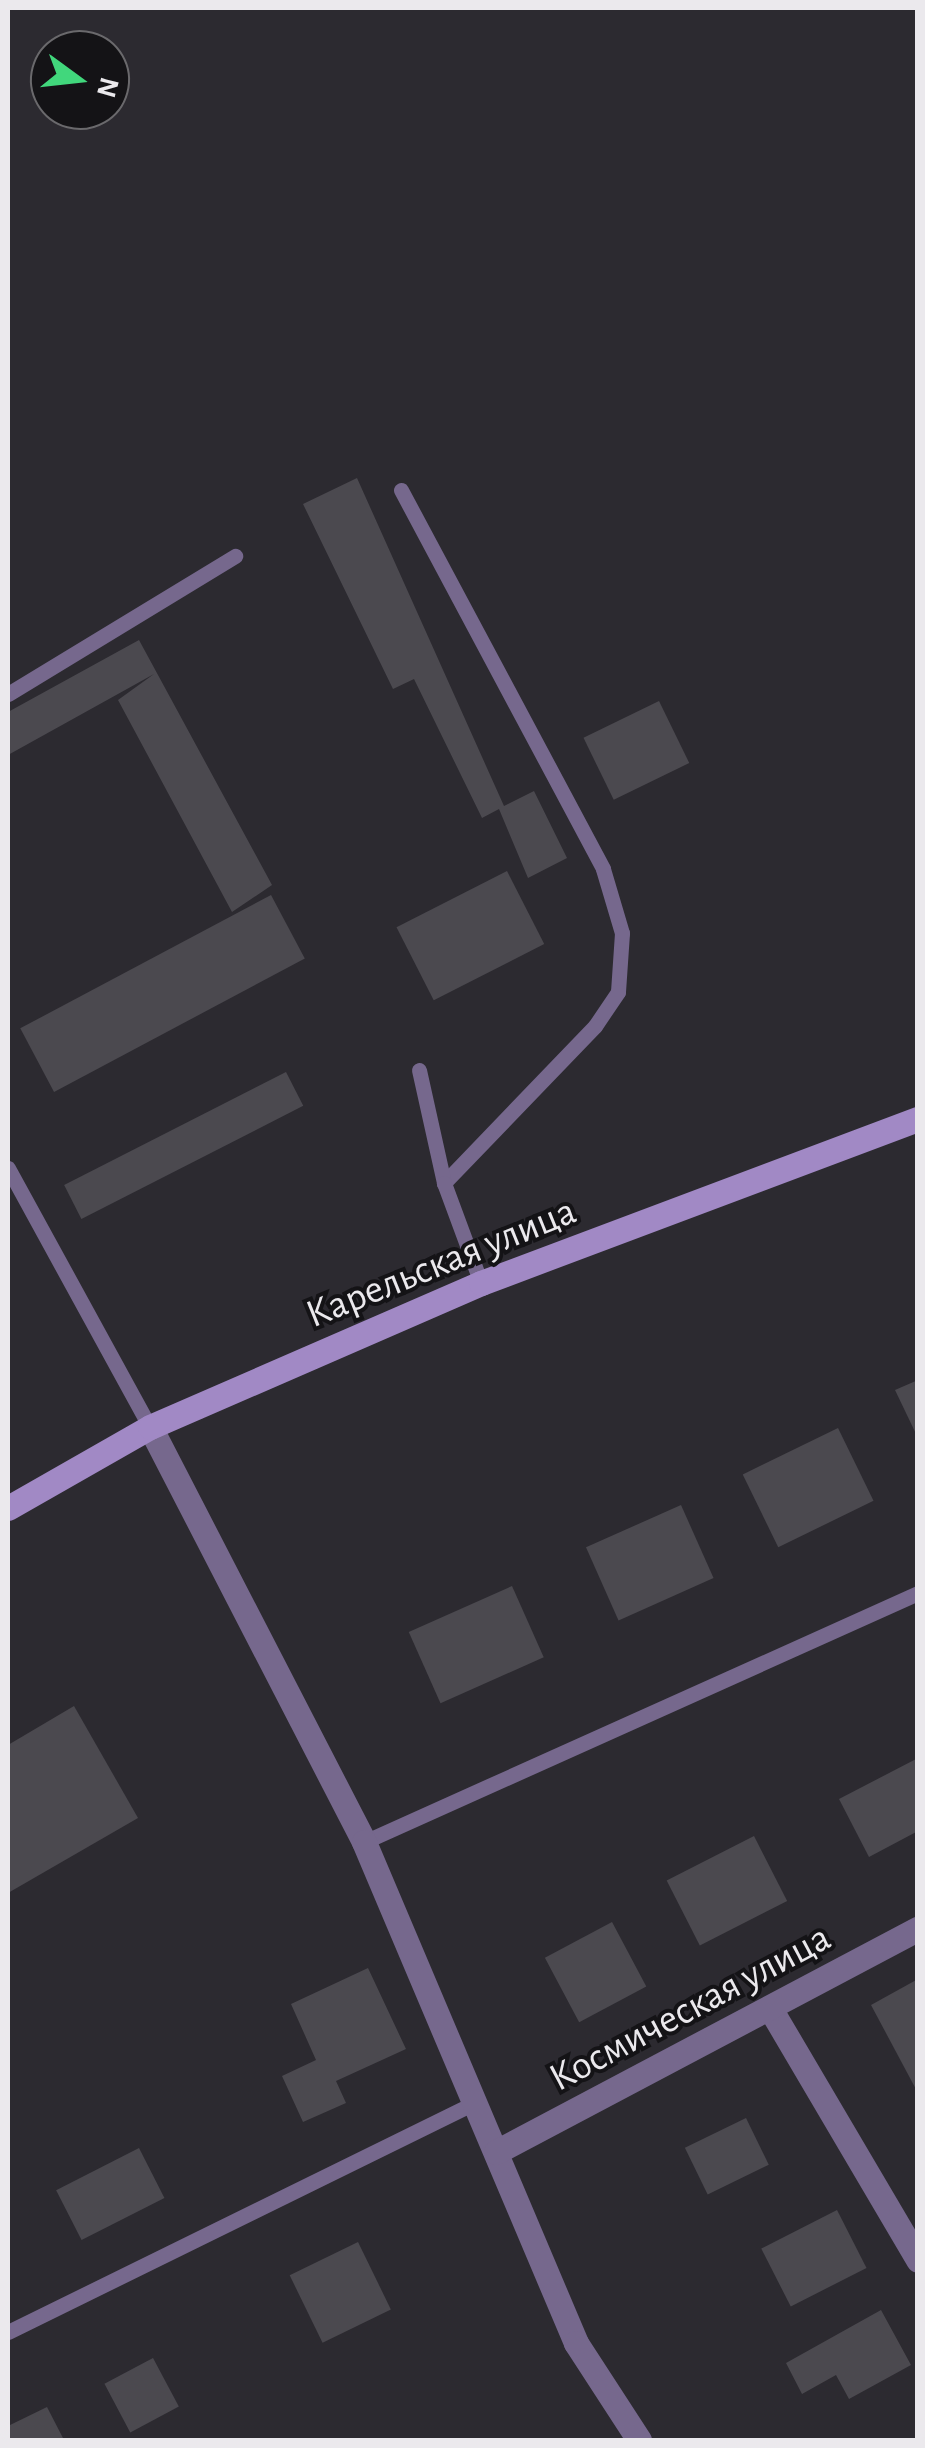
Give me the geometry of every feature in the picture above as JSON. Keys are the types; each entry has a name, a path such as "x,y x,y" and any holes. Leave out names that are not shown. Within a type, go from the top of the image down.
{"main road":[{"name":"Карельская улица","path":"8,1508 150,1426 481,1283 918,1118"}],"street":[{"path":"150,1426 364,1842 576,2343 640,2440"},
{"name":"Космическая улица","path":"496,2152 772,2010 918,1929"},
{"path":"772,2010 918,2260"}],"lane":[{"path":"402,490 603,869 622,933 618,992 595,1026 444,1184"},
{"path":"8,694 234,556"},
{"path":"419,1070 444,1184 481,1283"},
{"path":"8,1168 150,1426"},
{"path":"364,1842 918,1593"},
{"path":"8,2332 476,2102"}],"building":[{"path":"357,478 504,806 534,791 567,858 528,878 499,809 482,818 414,679 393,689 303,504"},
{"path":"139,640 272,885 232,912 118,700 154,674 8,755 8,712"},
{"path":"659,701 689,763 614,800 584,738"},
{"path":"507,871 544,944 434,1000 397,927"},
{"path":"271,895 305,959 54,1092 20,1028"},
{"path":"286,1072 303,1106 81,1219 64,1185"},
{"path":"918,1380 918,1438 895,1390"},
{"path":"838,1428 874,1501 778,1547 743,1474"},
{"path":"681,1505 714,1578 619,1620 586,1547"},
{"path":"512,1586 544,1657 440,1703 409,1632"},
{"path":"74,1706 138,1818 8,1893 8,1745"},
{"path":"918,1758 918,1831 869,1857 839,1799"},
{"path":"754,1836 787,1901 700,1946 667,1880"},
{"path":"612,1922 646,1986 579,2022 545,1958"},
{"path":"368,1968 406,2049 336,2081 346,2103 303,2122 282,2076 316,2060 291,2004"},
{"path":"918,1979 918,2093 871,2005"},
{"path":"746,2118 769,2165 708,2195 685,2148"},
{"path":"139,2148 164,2198 82,2240 56,2190"},
{"path":"837,2210 867,2268 791,2307 761,2249"},
{"path":"358,2242 391,2309 323,2343 290,2275"},
{"path":"881,2310 911,2365 849,2399 836,2375 802,2394 786,2363"},
{"path":"153,2358 179,2407 130,2432 104,2384"},
{"path":"47,2407 64,2440 8,2440 8,2426"}]}
